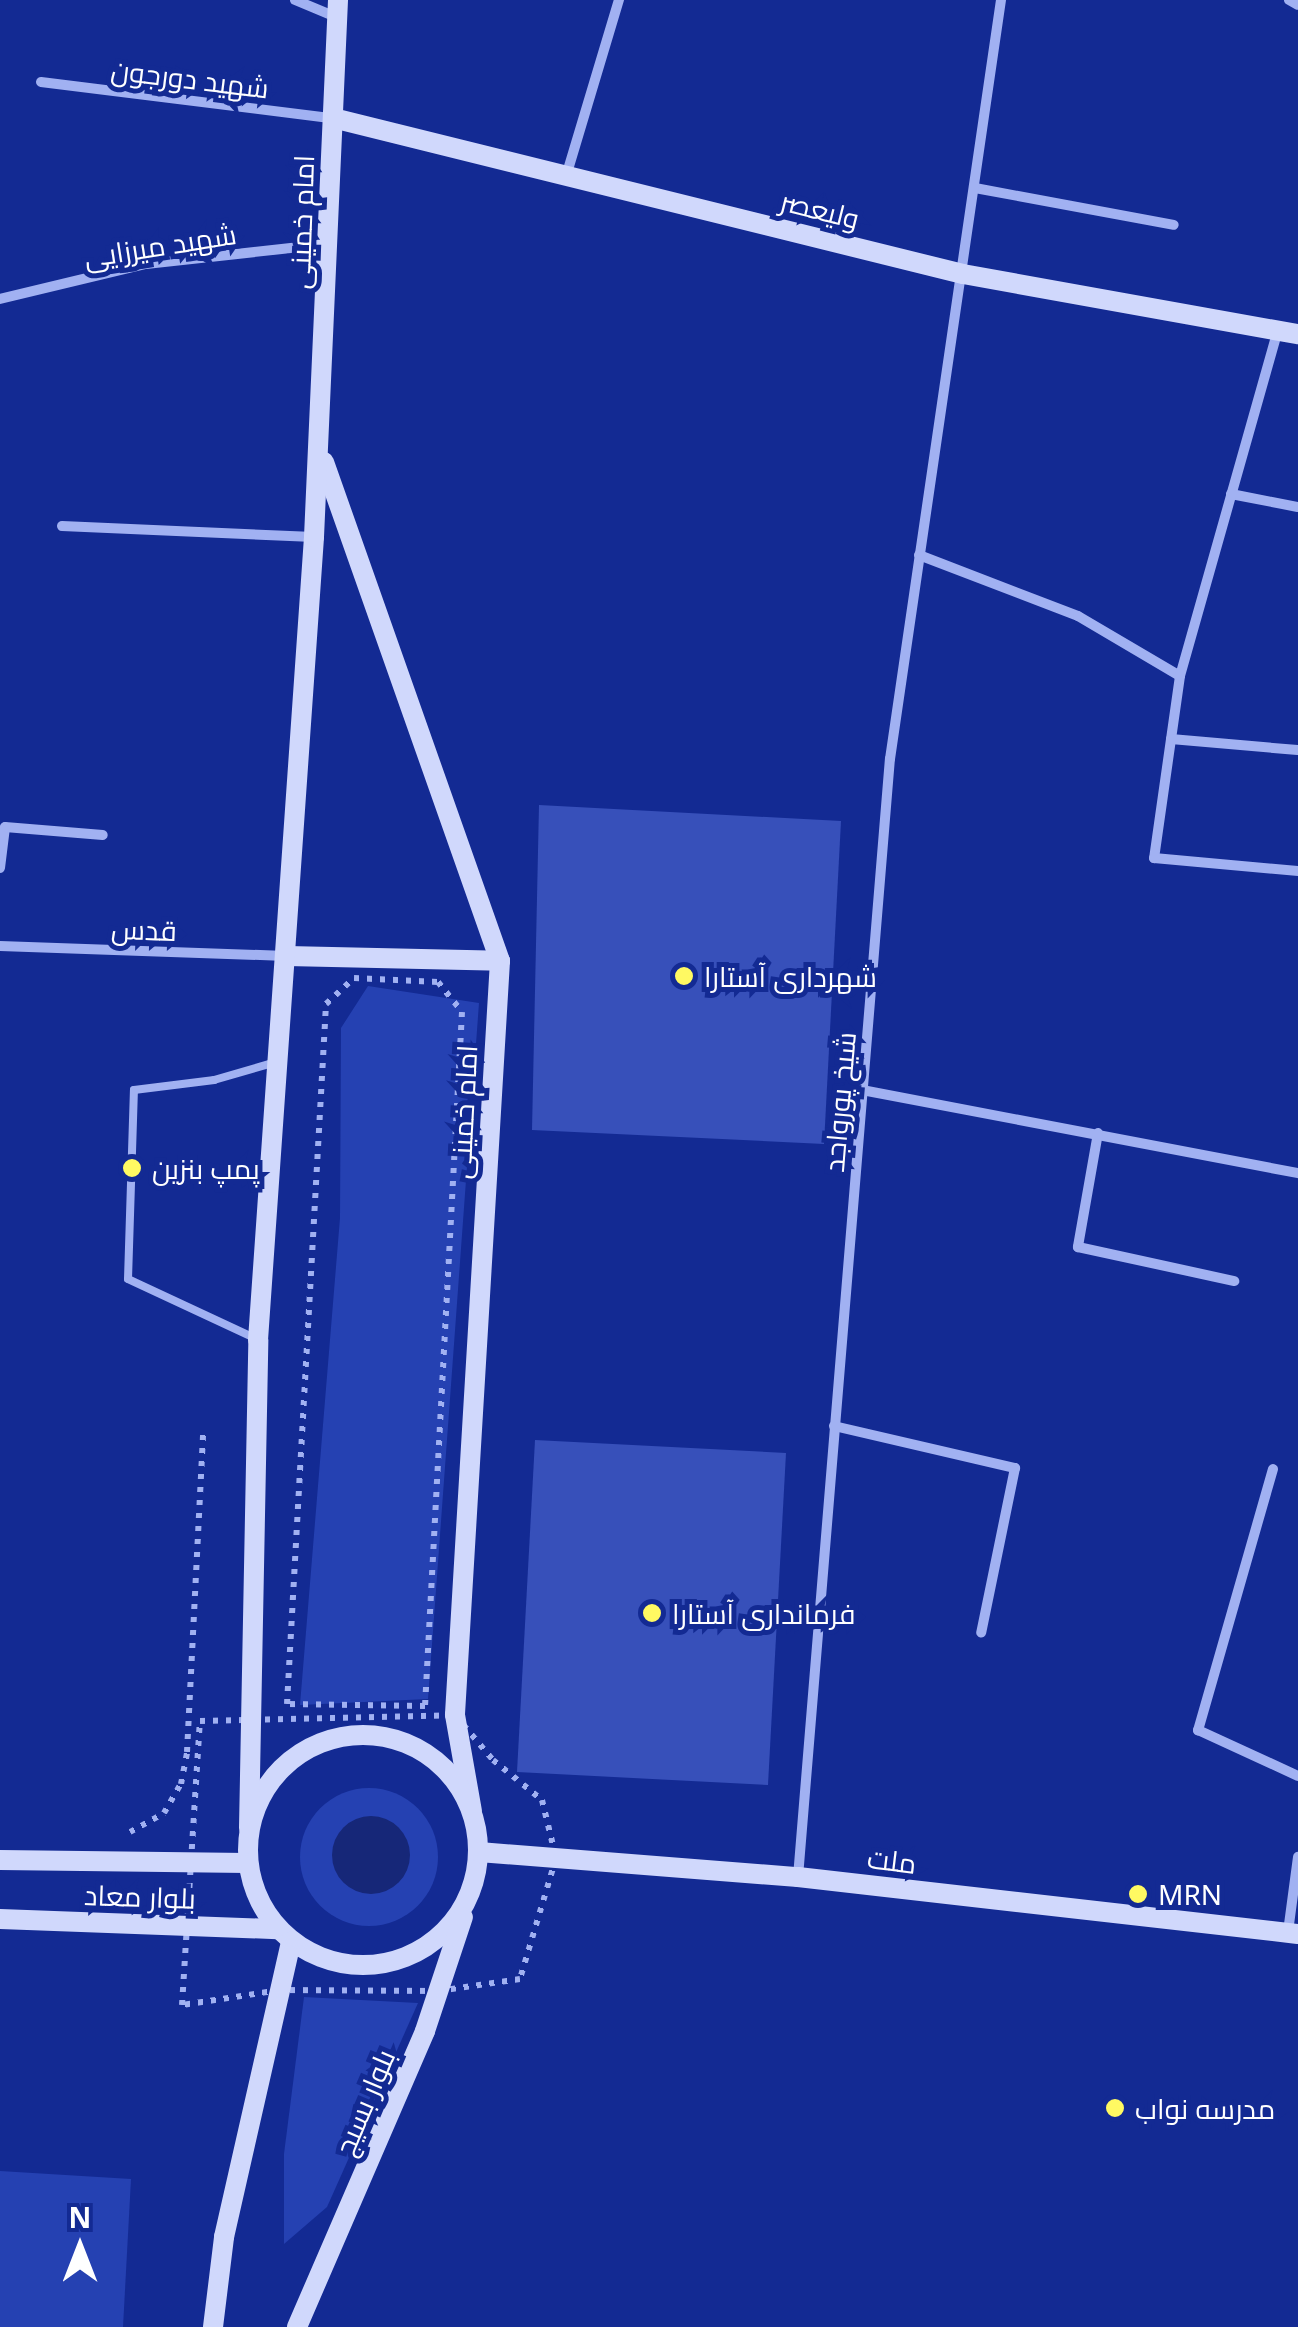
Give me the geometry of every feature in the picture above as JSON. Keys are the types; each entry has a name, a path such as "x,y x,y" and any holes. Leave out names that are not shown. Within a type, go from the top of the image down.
{"street":[{"path":"294,0 338,9"},
{"path":"566,173 619,0"},
{"name":"شیخ پورواجد","path":"798,1877 890,759 1001,0"},
{"path":"1289,0 1298,5"},
{"name":"امام خمینی","path":"249,1828 258,1340 281,1061 314,537 338,9"},
{"name":"شهید دورجون","path":"41,82 333,118"},
{"name":"ولیعصر","path":"333,118 963,274 1287,334"},
{"path":"975,188 1174,225"},
{"name":"شهید میرزایی","path":"0,299 146,264 328,244"},
{"path":"1287,334 1231,494 1180,676 1154,858 1298,871"},
{"name":"امام خمینی","path":"319,446 500,961 454,1715 472,1811"},
{"path":"1231,494 1298,506"},
{"path":"62,526 314,537"},
{"path":"919,556 1078,616 1180,676"},
{"path":"1171,739 1298,750"},
{"path":"0,868 5,827 103,836"},
{"name":"قدس","path":"0,946 288,956"},
{"path":"288,956 500,961"},
{"path":"862,1090 1298,1172"},
{"path":"1098,1133 1078,1247 1234,1281"},
{"path":"834,1426 1015,1468 981,1632"},
{"path":"1273,1469 1198,1730 1298,1776"},
{"path":"354,1734 391,1738 426,1752 454,1778 472,1811 479,1852 470,1894 452,1925 425,1948 393,1962 357,1966 322,1958 284,1935 257,1898 247,1864 249,1828 262,1792 286,1763 317,1743 354,1734"},
{"name":"ملت","path":"479,1852 798,1877 1293,1933"},
{"path":"1293,1933 1298,1857"},
{"name":"بلوار معاد","path":"0,1860 247,1864"},
{"name":"بلوار بسیج","path":"296,2327 438,1991 470,1894"},
{"name":"بلوار معاد","path":"0,1918 186,1926 284,1935"},
{"path":"213,2327 224,2238 280,1990 284,1935"}],"lane":[{"path":"258,1340 128,1279 134,1090 214,1080 281,1061"}],"path":[{"path":"354,978 438,982 462,1012 425,1706 287,1704 326,1004 354,978"},
{"path":"112,1839 164,1813 181,1784 203,1434"},
{"path":"454,1715 493,1760 542,1800 556,1858 520,1980 438,1991 280,1990 182,2005 187,1866 200,1721 454,1715"}],"shaded area":[{"path":"368,986 479,1003 428,1699 300,1705 340,1218 341,1028"},
{"path":"369,1788 395,1793 418,1808 433,1831 438,1857 433,1883 418,1906 395,1921 369,1926 343,1921 320,1906 305,1883 300,1857 305,1831 320,1808 343,1793"},
{"path":"371,1816 386,1819 398,1828 407,1840 407,1870 398,1882 386,1891 371,1894 356,1891 344,1882 335,1870 332,1855 335,1840 344,1828 356,1819"},
{"path":"304,1997 418,2003 327,2207 284,2244 284,2154"},
{"path":"0,2171 131,2179 123,2327 0,2327"}],"building":[{"name":"شهرداری آستارا","path":"539,805 841,821 824,1144 532,1130"},
{"name":"فرمانداری آستارا","path":"535,1440 786,1453 768,1785 517,1772"}],"place":[{"name":"شهرداری آستارا","path":"684,976"},
{"name":"پمپ بنزین","path":"132,1168"},
{"name":"فرمانداری آستارا","path":"652,1613"},
{"name":"MRN","path":"1138,1894"},
{"name":"مدرسه نواب","path":"1115,2108"}]}
